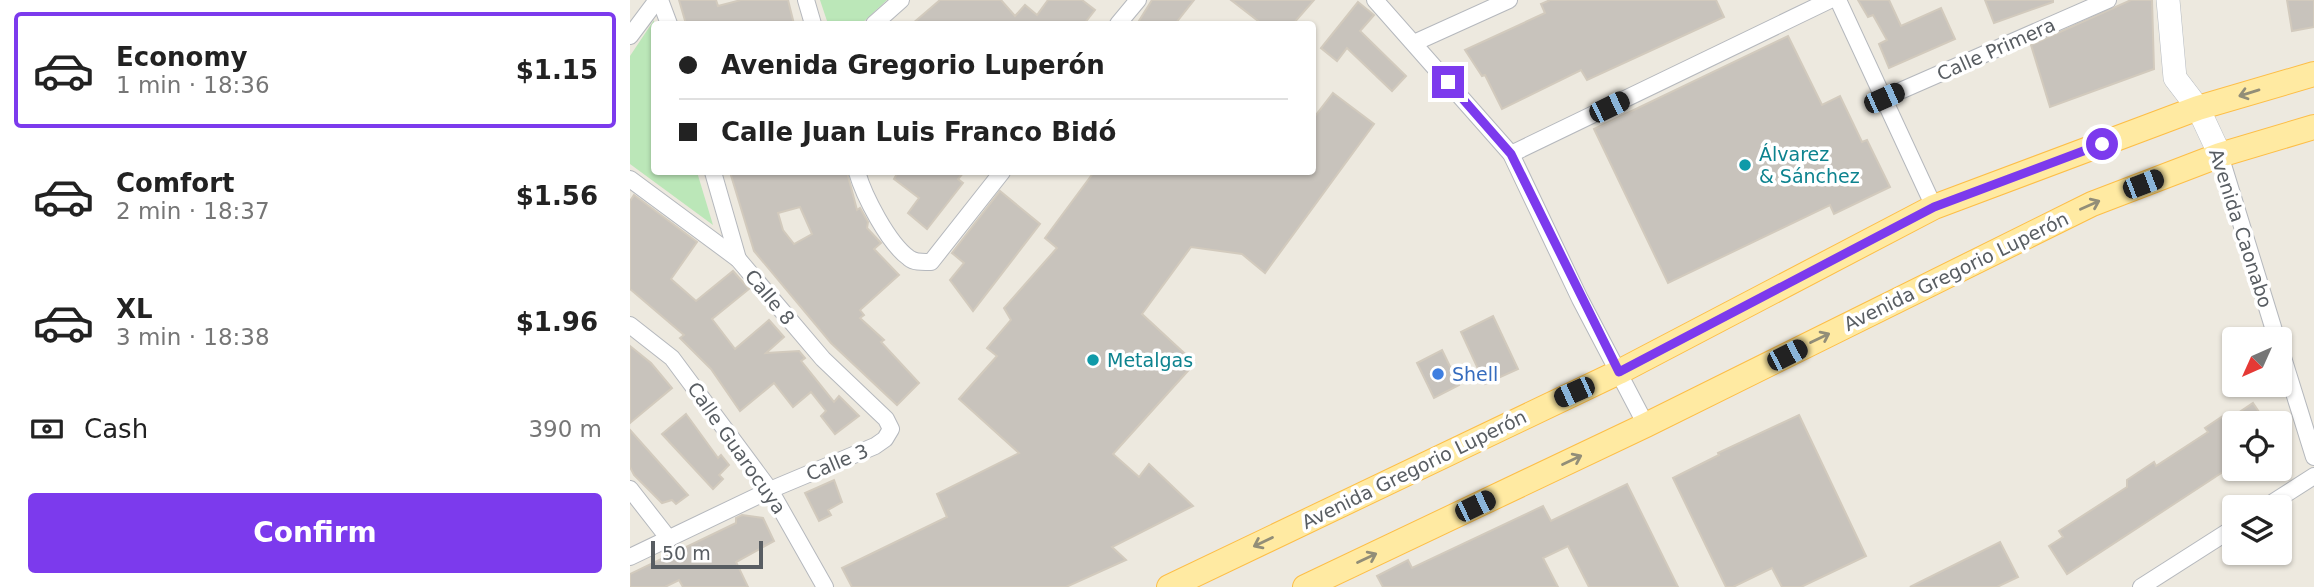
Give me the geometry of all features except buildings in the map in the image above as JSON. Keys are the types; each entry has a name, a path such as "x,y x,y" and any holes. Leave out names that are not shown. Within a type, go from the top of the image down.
{"main road":[{"name":"Avenida Gregorio Luperón","path":"1170,587 1619,372 1934,207 2198,108 2314,74"},
{"name":"Avenida Gregorio Luperón","path":"1305,587 1646,425 2092,204 2220,155 2314,127"}],"street":[{"path":"630,36 658,0 668,21"},
{"path":"806,0 812,21"},
{"path":"877,21 901,0"},
{"path":"1120,21 1138,0"},
{"path":"1375,0 1511,154 1646,425"},
{"path":"1414,43 1509,0"},
{"path":"1511,154 1830,0"},
{"path":"1838,0 1934,207"},
{"name":"Calle Primera","path":"1884,98 2108,0"},
{"name":"Avenida Caonabo","path":"2168,0 2175,78 2198,108 2220,155 2273,327"},
{"path":"714,175 738,259"},
{"path":"858,175 872,207 910,260 931,262 1000,175"},
{"name":"Calle 8","path":"630,179 738,259 823,359 886,419 890,424 890,434"},
{"name":"Calle Guarocuya","path":"630,325 671,358 770,490 825,587"},
{"path":"2292,386 2314,457"},
{"name":"Calle 3","path":"630,557 770,490 875,446 890,434"},
{"path":"2284,495 2314,476"},
{"path":"630,489 669,539"},
{"path":"2141,587 2222,535"}],"green space":[{"path":"820,0 887,0 864,21 827,21"},
{"path":"651,24 651,175 698,175 713,225 630,164 630,56"}],"place":[{"name":"Álvarez & Sánchez","path":"1745,165"},
{"name":"Metalgas","path":"1093,360"},
{"name":"Shell","path":"1438,374"}],"route":[{"path":"1448,82 1511,154 1580,299 1619,372 1934,207 2102,144"}]}
